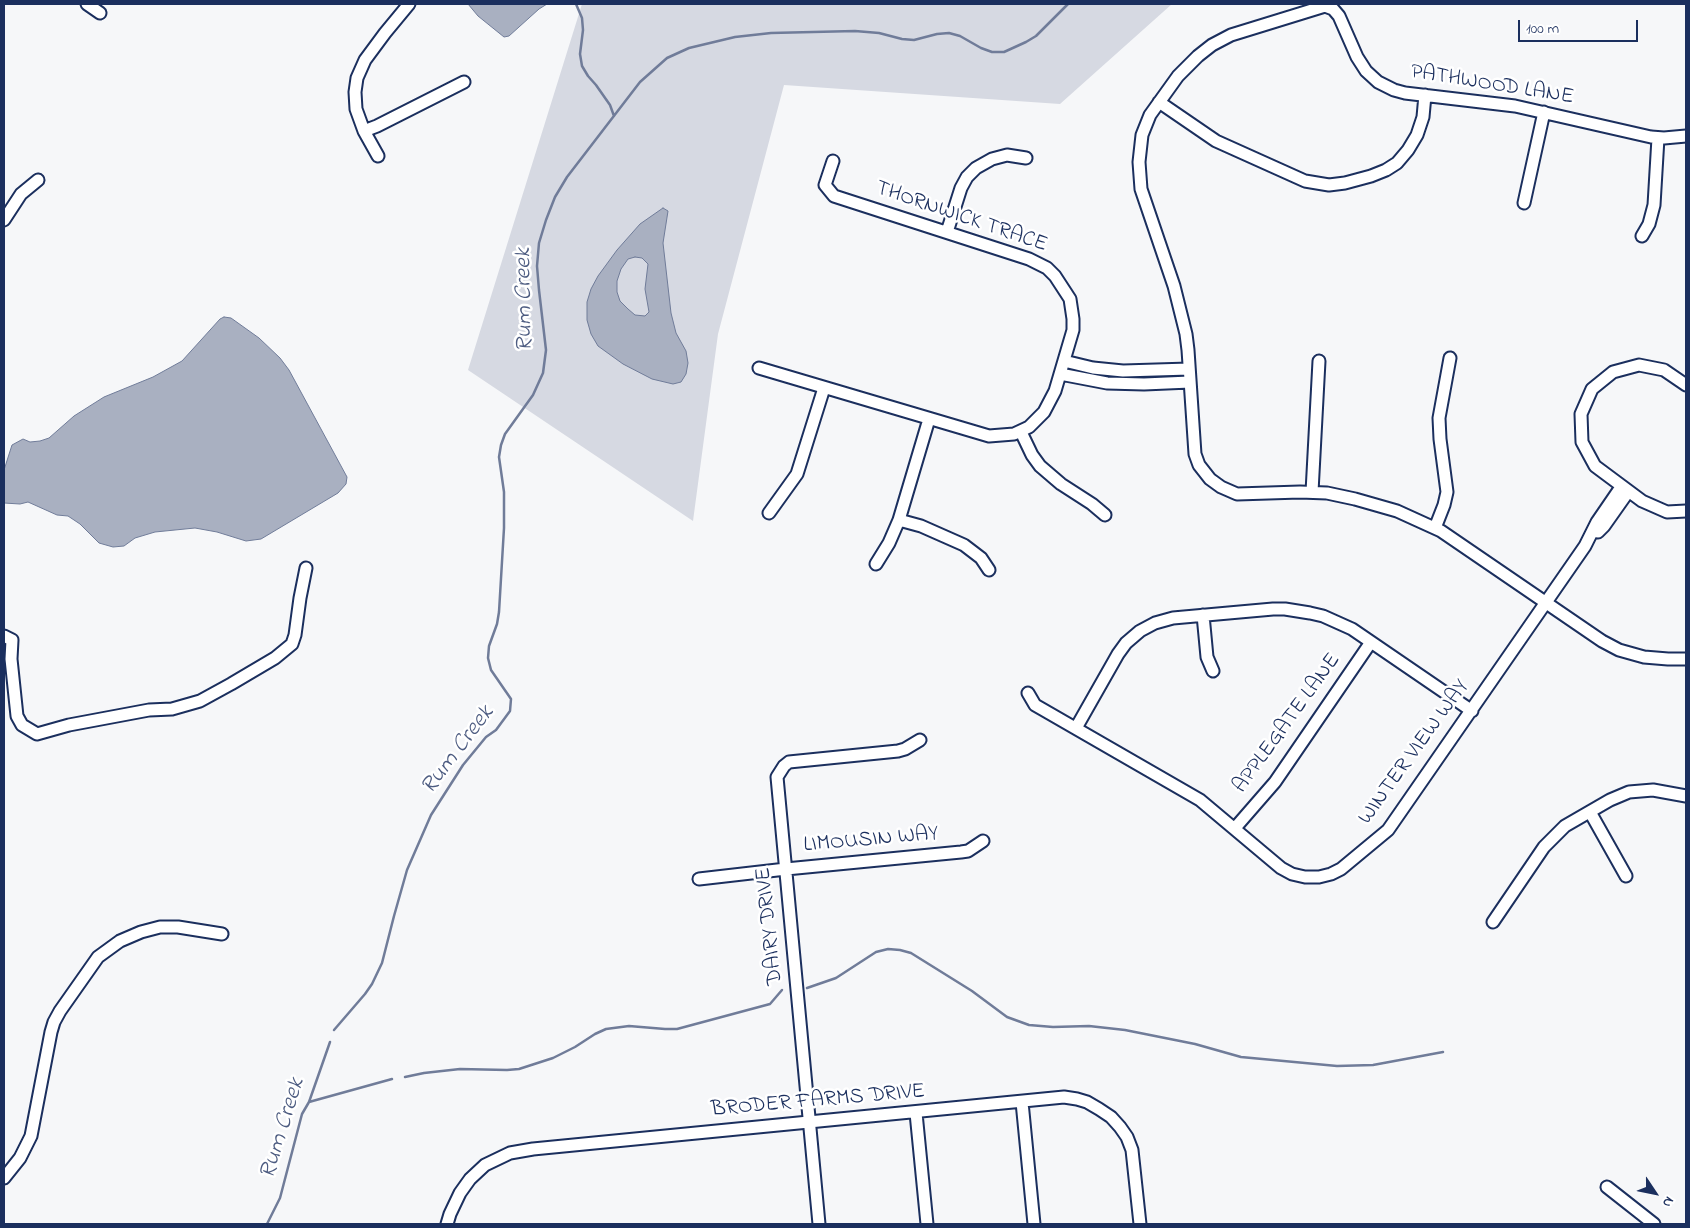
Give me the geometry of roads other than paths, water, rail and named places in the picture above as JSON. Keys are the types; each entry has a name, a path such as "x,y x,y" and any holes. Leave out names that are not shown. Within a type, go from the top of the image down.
{"street":[{"path":"87,4 100,13"},
{"path":"378,156 364,131 356,109 355,92 357,78 365,60 409,4"},
{"name":"PATHWOOD LANE","path":"1159,102 1188,64 1219,41 1244,30 1321,6 1328,6 1333,8 1340,16 1360,64 1378,82 1394,90 1504,104 1638,135 1658,138 1686,136"},
{"path":"364,131 464,82"},
{"path":"1425,95 1423,117 1417,135 1397,163 1372,176 1329,185 1305,181 1216,140 1159,102 1150,116 1142,135 1139,152 1139,174 1144,196 1181,309 1187,343 1195,454 1199,465 1210,479 1221,488 1237,494 1312,492 1335,494 1398,511 1435,528 1595,637 1619,650 1650,658 1686,659"},
{"path":"1524,203 1544,112"},
{"path":"1642,236 1649,224 1654,205 1658,138"},
{"path":"947,232 961,188 967,177 976,168 986,161 998,157 1013,155 1026,158"},
{"name":"THORNWICK TRACE","path":"760,368 984,436 1004,436 1020,432 1029,427 1044,412 1055,391 1073,330 1073,310 1070,299 1055,276 1047,268 1029,260 834,196 824,185 833,160"},
{"path":"4,220 21,194 38,180"},
{"path":"1435,528 1447,492 1439,418 1450,358"},
{"path":"1064,361 1093,368 1124,371 1189,369"},
{"path":"1312,492 1320,361"},
{"path":"1686,385 1664,370 1639,365 1613,372 1592,389 1580,414 1582,442 1595,466 1642,501 1667,512 1686,511"},
{"path":"1124,371 1125,383"},
{"path":"1060,374 1092,381 1125,383 1190,382"},
{"path":"769,513 797,474 824,388"},
{"path":"876,564 889,543 899,520 928,420"},
{"path":"1020,432 1040,466 1060,484 1092,504 1105,515"},
{"name":"WINTER VIEW WAY","path":"1028,693 1035,704 1188,793 1235,828 1274,863 1286,871 1299,876 1313,878 1331,874 1364,851 1388,830 1589,541 1604,526 1625,489"},
{"path":"899,520 921,526 964,545 981,558 990,570"},
{"path":"4,636 12,640 11,660 17,716 22,725 37,734 69,725 149,710 172,708 200,701 276,658 292,644 306,568"},
{"path":"1076,728 1118,654 1132,637 1146,628 1163,620 1173,618 1273,609 1297,610 1323,616 1352,629 1472,710"},
{"path":"1202,616 1206,657 1213,671"},
{"name":"APPLEGATE LANE","path":"1235,828 1275,782 1372,642"},
{"name":"DAIRY DRIVE","path":"819,1224 777,777 784,766 796,761 898,751 920,740"},
{"path":"1493,922 1549,841 1565,826 1618,796 1635,791 1652,790 1686,796"},
{"path":"1590,812 1626,876"},
{"name":"LIMOUSIN WAY","path":"699,879 961,852 968,851 983,841"},
{"path":"4,1178 20,1158 31,1136 54,1022 98,957 120,941 155,928 178,927 222,934"},
{"name":"BRODER FARMS DRIVE","path":"448,1224 450,1214 460,1192 470,1179 484,1165 510,1153 543,1148 916,1113 1064,1097 1087,1102 1099,1108 1111,1117 1127,1138 1132,1150 1140,1224"},
{"path":"1022,1102 1034,1224"},
{"path":"916,1113 927,1224"},
{"path":"1607,1187 1654,1224"}],"water":[{"path":"468,4 547,4 509,36 504,37 478,16"},
{"path":"663,208 668,211 663,243 671,313 676,333 686,351 688,363 686,374 681,382 673,384 652,379 623,364 598,346 591,334 587,320 587,302 598,276 617,250 640,224","holes":["642,258 648,264 645,289 649,312 645,316 635,315 620,301 617,292 617,281 621,269 628,259"]},
{"path":"224,317 231,318 259,338 280,358 289,370 347,477 346,484 338,493 261,539 246,541 217,532 195,528 155,532 135,538 124,546 113,547 99,543 80,524 68,516 57,515 28,502 20,504 4,503 4,470 12,445 23,439 30,442 49,438 74,416 104,397 153,377 182,361 220,319"}],"waterway":[{"path":"576,4 582,18 583,30 580,54 582,66 610,105 614,116"},
{"name":"Rum Creek","path":"334,1030 365,994 382,963 407,870 431,815 463,765 486,737 496,730 510,711 511,699 491,670 488,658 489,646 499,612 504,528 504,492 499,457 505,434 533,395 543,373 546,350 537,266 539,243 555,197 567,177 640,82 667,58 689,48 735,37 771,33 855,31 879,33 914,40 949,33 960,36 992,52 1004,52 1036,36 1068,4"},
{"path":"807,988 836,978 876,952 888,949 900,950 911,953 972,991 1007,1017 1029,1025 1053,1027 1089,1026 1125,1030 1195,1044 1241,1057 1337,1066 1373,1065 1443,1052"},
{"path":"405,1077 460,1069 519,1069 553,1058 606,1029 629,1026 677,1029 770,1004 782,990"},
{"name":"Rum Creek","path":"267,1224 280,1198 302,1114 309,1102 330,1042"},
{"path":"309,1102 392,1079"}]}
